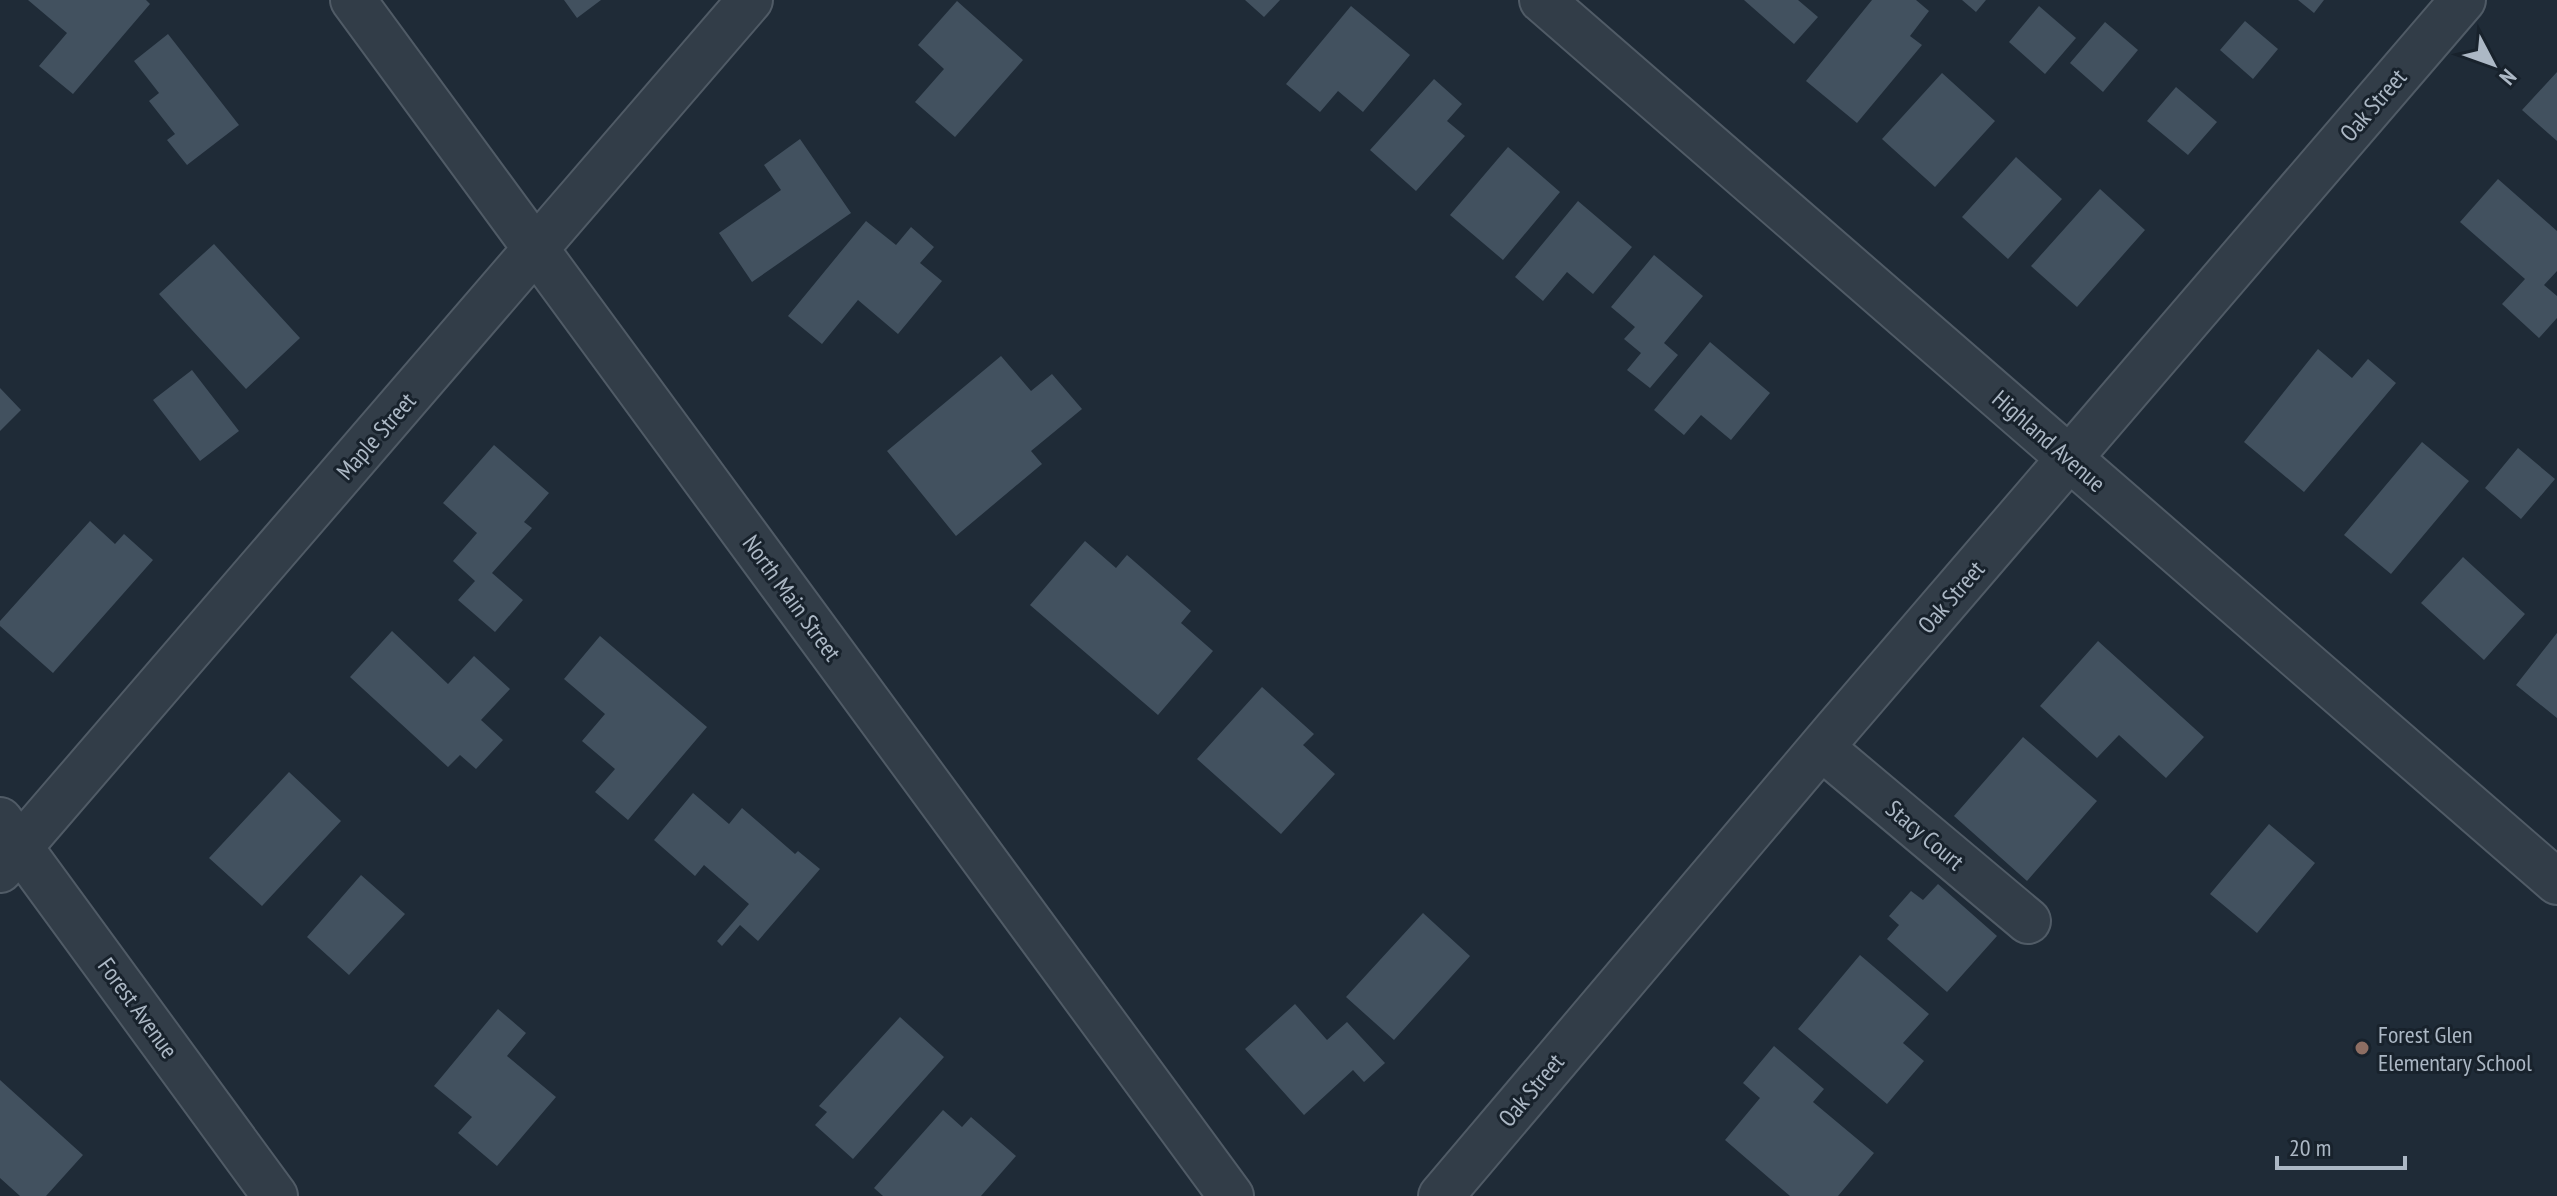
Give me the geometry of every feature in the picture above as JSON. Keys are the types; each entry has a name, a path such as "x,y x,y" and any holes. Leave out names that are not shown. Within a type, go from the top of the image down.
{"street":[{"name":"North Main Street","path":"353,0 1231,1196"},
{"name":"Maple Street","path":"7,845 537,250 750,0"},
{"name":"Highland Avenue","path":"1542,0 2557,882"},
{"name":"Oak Street","path":"1441,1196 2463,0"},
{"name":"Stacy Court","path":"1822,748 2028,921"},
{"name":"Forest Avenue","path":"7,845 275,1196"}],"building":[{"path":"28,0 146,0 150,4 73,94 39,66 67,33"},
{"path":"564,0 601,0 577,18"},
{"path":"1245,0 1280,0 1264,17"},
{"path":"1744,0 1798,0 1818,17 1794,44"},
{"path":"1872,0 1916,0 1929,11 1910,36 1922,45 1857,123 1806,81"},
{"path":"1962,0 1986,0 1976,12"},
{"path":"2298,0 2324,0 2314,13"},
{"path":"957,1 1023,60 955,137 915,102 944,69 918,45"},
{"path":"1351,6 1410,55 1363,112 1338,91 1320,112 1286,84"},
{"path":"2039,6 2076,38 2045,74 2009,42"},
{"path":"2245,21 2278,49 2253,79 2220,50"},
{"path":"2105,22 2138,50 2103,92 2070,63"},
{"path":"168,34 239,125 187,165 167,140 175,134 149,101 159,93 134,61"},
{"path":"2557,72 2557,141 2522,110"},
{"path":"1942,73 1995,121 1935,187 1882,139"},
{"path":"1434,79 1462,104 1447,121 1465,136 1416,191 1370,150"},
{"path":"2176,87 2217,122 2188,155 2147,121"},
{"path":"800,139 851,213 752,282 719,233 781,190 764,165"},
{"path":"1508,147 1560,192 1503,260 1450,215"},
{"path":"2016,157 2062,199 2008,259 1962,217"},
{"path":"2498,179 2557,231 2557,271 2544,285 2557,296 2557,318 2539,338 2502,304 2525,279 2460,222"},
{"path":"2100,189 2145,230 2077,307 2031,266"},
{"path":"1578,201 1632,247 1593,294 1567,272 1543,301 1515,277"},
{"path":"866,221 896,245 911,227 934,247 920,263 942,281 898,334 858,300 822,344 788,316"},
{"path":"214,244 300,338 246,389 159,294"},
{"path":"1654,255 1703,296 1664,343 1678,355 1650,388 1627,370 1641,353 1624,339 1635,327 1611,307"},
{"path":"1710,342 1770,393 1731,440 1701,415 1684,435 1654,410"},
{"path":"2318,349 2352,378 2368,359 2396,383 2304,492 2244,442"},
{"path":"1001,356 1031,391 1052,374 1082,409 1031,451 1042,464 956,536 887,451"},
{"path":"192,370 239,431 200,461 153,400"},
{"path":"0,388 21,410 0,431"},
{"path":"2422,442 2469,481 2391,574 2344,535"},
{"path":"494,445 549,493 524,522 532,528 492,573 523,600 495,632 458,600 475,581 453,561 477,533 443,503"},
{"path":"2518,448 2555,479 2521,519 2485,488"},
{"path":"90,521 115,544 124,534 153,560 53,673 0,626 0,621"},
{"path":"1085,541 1116,568 1127,555 1191,611 1181,623 1213,651 1158,715 1030,605"},
{"path":"2463,557 2525,614 2484,660 2421,603"},
{"path":"392,631 448,684 474,656 510,689 481,720 503,740 476,769 460,755 448,767 350,677"},
{"path":"2557,633 2557,718 2516,685"},
{"path":"600,636 707,727 628,820 595,792 615,769 582,741 605,714 564,679"},
{"path":"2098,641 2204,737 2166,778 2119,735 2097,758 2040,706"},
{"path":"1262,687 1314,734 1303,745 1335,774 1281,834 1197,759"},
{"path":"2023,737 2097,801 2027,881 1954,816"},
{"path":"289,772 341,821 262,906 209,858"},
{"path":"693,793 729,824 742,808 795,854 798,851 820,869 758,941 740,925 722,946 717,941 749,904 704,865 695,876 654,840"},
{"path":"2269,824 2315,863 2257,933 2210,894"},
{"path":"361,875 405,914 349,975 307,937"},
{"path":"1938,884 1997,936 1947,992 1887,939 1899,925 1889,916 1911,891 1923,900"},
{"path":"1423,913 1470,956 1394,1040 1346,997"},
{"path":"1860,955 1929,1014 1903,1043 1924,1061 1887,1104 1798,1029"},
{"path":"1295,1004 1327,1040 1347,1022 1385,1063 1364,1082 1353,1070 1304,1115 1245,1049"},
{"path":"498,1009 526,1033 507,1056 556,1097 497,1166 458,1133 472,1117 434,1086"},
{"path":"900,1017 944,1057 853,1159 815,1125 827,1112 819,1106"},
{"path":"1774,1046 1824,1089 1813,1102 1874,1153 1838,1196 1790,1196 1725,1140 1760,1098 1743,1083"},
{"path":"0,1080 83,1155 46,1196 20,1196 0,1178"},
{"path":"943,1110 962,1127 971,1117 1016,1156 981,1196 883,1196 874,1188"}],"place":[{"name":"Forest Glen Elementary School","path":"2362,1048"}]}
